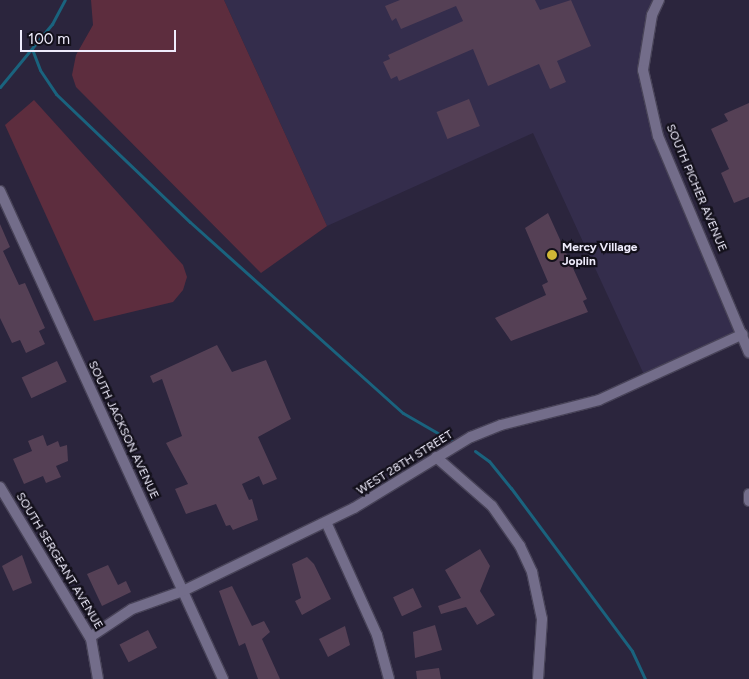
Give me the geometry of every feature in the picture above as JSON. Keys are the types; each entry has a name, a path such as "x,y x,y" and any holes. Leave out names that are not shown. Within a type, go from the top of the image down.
{"street":[{"name":"SOUTH PICHER AVENUE","path":"659,0 652,15 643,70 658,136 743,334 749,353"},
{"name":"SOUTH JACKSON AVENUE","path":"0,191 223,679"},
{"name":"WEST 28TH STREET","path":"90,637 120,615 183,591 326,522 436,457 501,425 599,400 743,334"},
{"path":"436,457 492,506 520,546 532,572 542,616 538,679"},
{"name":"SOUTH SERGEANT AVENUE","path":"0,487 90,637 98,679"},
{"path":"749,494 749,501"},
{"path":"326,522 377,635 389,679"}],"shaded area":[{"path":"91,0 224,0 327,226 261,273 76,87 72,75 76,55 93,25"},
{"path":"224,0 659,0 643,70 658,136 743,334 646,379 533,133 327,226"},
{"path":"34,100 183,265 187,277 183,290 173,302 94,321 5,125"}],"building":[{"path":"400,0 535,0 540,10 571,0 591,46 557,61 566,82 550,89 539,64 488,86 473,49 399,81 397,76 391,79 383,62 390,59 388,55 463,21 456,6 401,29 396,18 392,21 385,6"},
{"path":"469,99 480,126 447,139 437,112"},
{"path":"749,103 749,197 734,203 721,173 729,169 711,129 728,121 724,114"},
{"name":"Mercy Village Joplin","path":"548,213 587,299 583,301 588,312 511,341 495,318 546,295 542,285 548,282 525,228"},
{"path":"0,224 10,247 3,251 19,285 25,283 45,328 39,331 45,344 26,353 20,340 12,343 0,318"},
{"path":"217,345 232,372 266,360 291,419 258,437 277,479 263,485 259,476 242,484 249,500 252,499 258,520 233,530 230,525 226,526 216,504 186,514 175,489 188,484 166,443 182,436 162,379 153,383 150,376"},
{"path":"57,361 67,382 31,398 22,377"},
{"path":"43,435 47,446 58,441 60,447 67,445 68,461 56,466 61,477 46,483 43,476 24,484 13,459 32,451 28,441"},
{"path":"480,549 490,566 480,591 495,615 477,625 466,607 441,614 438,606 461,598 445,570"},
{"path":"22,555 32,583 13,591 2,566"},
{"path":"307,557 314,564 331,599 302,615 295,601 301,598 292,564"},
{"path":"108,565 118,585 126,581 131,592 102,606 87,574"},
{"path":"232,586 252,626 264,621 270,632 262,639 280,679 258,679 245,643 239,646 219,591"},
{"path":"413,588 422,607 402,616 393,597"},
{"path":"435,625 442,650 415,658 413,632"},
{"path":"345,626 350,645 328,657 319,639"},
{"path":"148,630 157,648 129,662 119,645"},
{"path":"439,668 441,679 417,679 416,671"}],"waterway":[{"path":"0,87 52,24 65,0"},
{"path":"32,49 40,70 56,94 190,222 403,413 443,436"},
{"path":"475,451 489,461 511,488 632,651 645,679"}],"place":[{"name":"Mercy Village Joplin","path":"552,255"}]}
